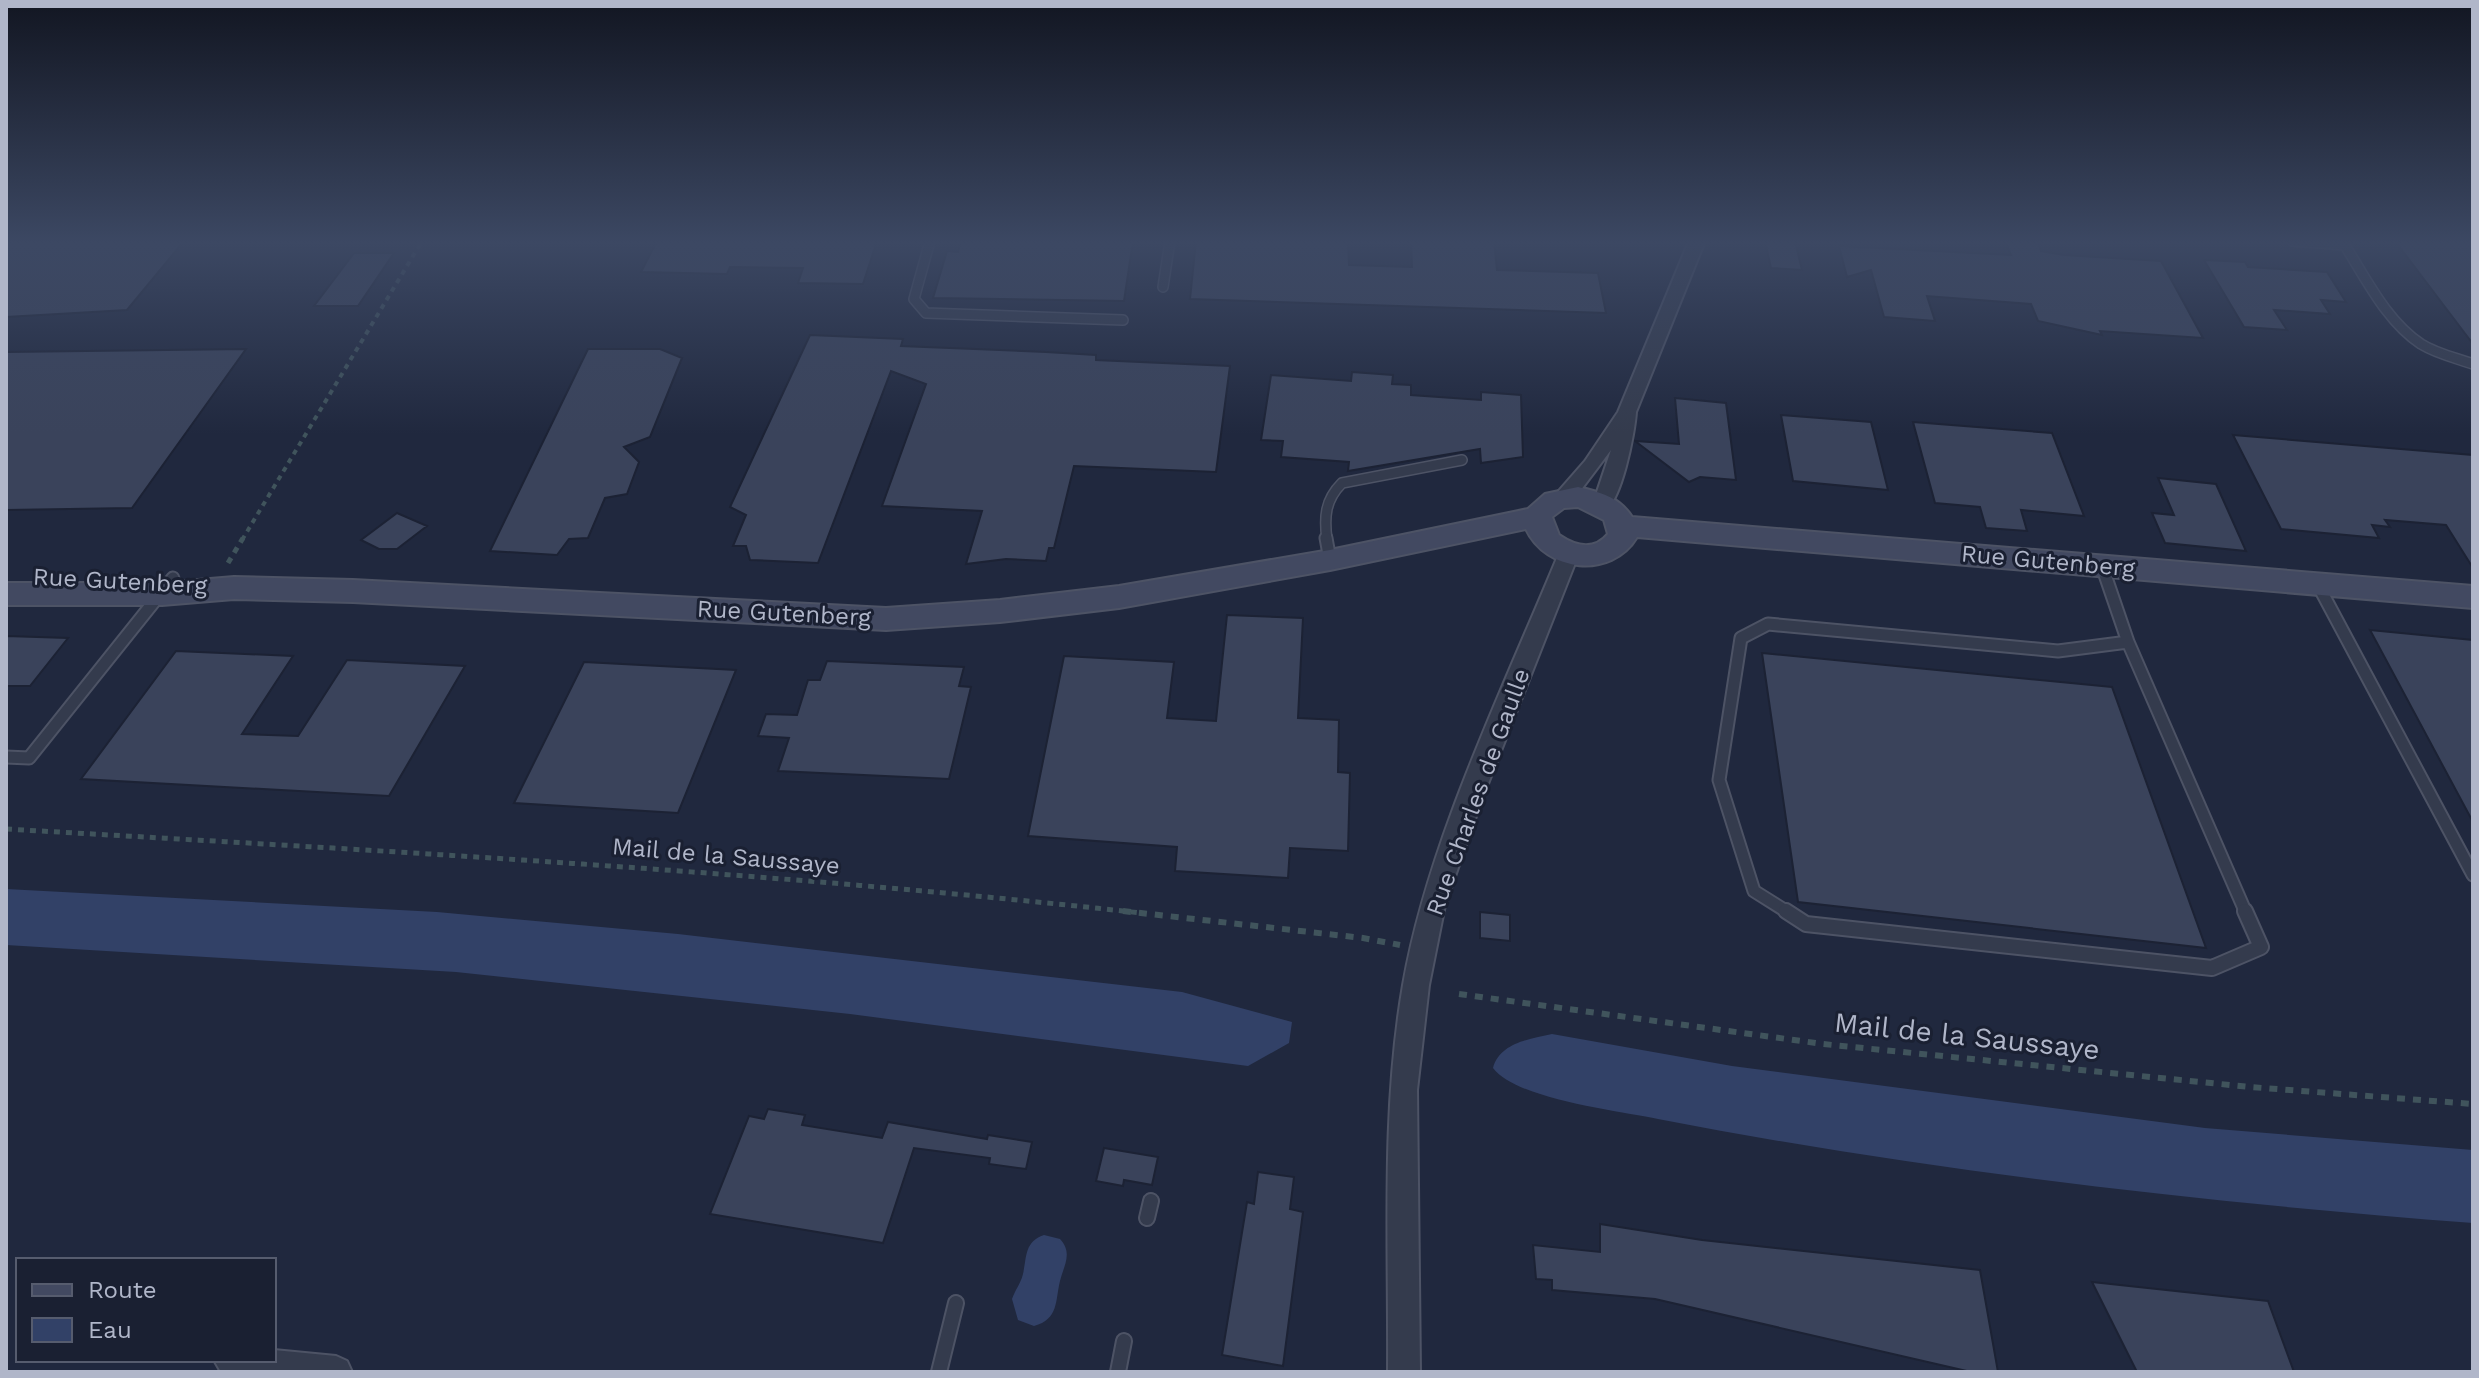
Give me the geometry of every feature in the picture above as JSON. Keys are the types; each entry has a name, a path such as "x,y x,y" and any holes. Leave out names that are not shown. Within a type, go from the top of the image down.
{"street":[{"path":"1564,498 1592,465 1627,412 1671,305"},
{"path":"1603,504 1625,437 1627,412"},
{"path":"1578,497 1603,504 1619,517 1623,526 1623,536 1612,550 1598,555 1551,537 1543,508 1564,498 1578,497"},
{"name":"Rue Gutenberg","path":"1623,526 2473,597"},
{"name":"Rue Gutenberg","path":"6,594 168,586 231,576 353,591 886,619 1000,611 1119,597 1330,560 1493,540 1551,537"},
{"name":"Rue Charles de Gaulle","path":"1404,1372 1403,1090 1416,985 1433,905 1470,799 1551,537"},
{"name":"Rue Gutenberg","path":"6,577 168,586"},
{"path":"247,1362 336,1372"}],"lane":[{"path":"919,305 926,313 1123,320"},
{"path":"2386,305 2403,330 2420,343 2445,356 2473,364"},
{"path":"1330,560 1323,514 1332,491 1342,483 1462,460"},
{"path":"2102,565 2128,642 2261,947 2212,968 1806,924 1754,891 1719,780 1741,638 1768,624 2058,651 2128,642"},
{"path":"2318,584 2473,875"},
{"path":"6,757 29,758 168,586"},
{"path":"1147,1218 1151,1201"},
{"path":"939,1372 956,1303"},
{"path":"1118,1372 1124,1341"}],"path":[{"path":"231,576 385,305"},
{"name":"Mail de la Saussaye","path":"6,829 573,862 971,894 1363,938 1405,946 1404,958"},
{"name":"Mail de la Saussaye","path":"1459,994 1823,1044 2250,1087 2473,1104"}],"water":[{"path":"6,889 437,912 678,934 1182,992 1292,1022 1289,1043 1248,1066 850,1014 456,972 6,945"},
{"path":"1552,1034 1732,1066 2205,1128 2473,1150 2473,1223 2166,1195 1860,1154 1595,1108 1523,1088 1505,1079 1493,1068 1509,1048 1525,1040"},
{"path":"1044,1235 1060,1239 1066,1249 1066,1259 1052,1314 1034,1326 1018,1320 1012,1299 1030,1246"}],"building":[{"path":"6,305 131,305 127,310 6,317"},
{"path":"1377,305 1604,305 1606,313"},
{"path":"1881,305 1930,305 1935,321 1884,317"},
{"path":"2032,305 2185,305 2203,338 2100,331 2102,335 2038,321"},
{"path":"2231,305 2324,305 2330,314 2274,310 2287,330 2244,327"},
{"path":"2444,305 2473,305 2473,344"},
{"path":"810,335 903,339 901,346 1096,355 1096,360 1230,366 1216,472 1074,466 1054,548 1049,548 1046,561 1006,559 966,564 982,511 882,506 926,384 891,371 818,563 750,560 746,546 733,546 746,515 730,507"},
{"path":"246,349 132,508 6,510 6,352"},
{"path":"588,349 660,349 682,358 650,437 624,447 639,462 627,494 605,498 588,538 569,539 557,555 490,551"},
{"path":"1352,372 1393,375 1392,384 1411,385 1411,395 1481,400 1481,392 1521,395 1523,457 1481,463 1480,449 1348,471 1349,462 1281,457 1283,441 1261,440 1271,375 1351,381"},
{"path":"1675,398 1726,403 1736,480 1700,477 1689,482 1635,441 1679,444"},
{"path":"1781,415 1871,422 1888,490 1793,481"},
{"path":"1913,422 2052,433 2084,516 2021,510 2027,531 1986,528 1980,507 1935,503"},
{"path":"2233,435 2473,455 2473,568 2446,525 2385,520 2390,527 2372,525 2379,538 2281,529"},
{"path":"2158,478 2216,484 2246,551 2165,543 2152,513 2174,515"},
{"path":"397,513 427,526 397,549 379,549 361,540"},
{"path":"1227,615 1303,618 1298,718 1339,720 1338,772 1350,773 1348,851 1290,848 1288,878 1175,871 1177,847 1028,836 1064,656 1174,662 1167,718 1216,721"},
{"path":"2370,630 2473,640 2473,822"},
{"path":"6,636 68,638 30,686 6,686"},
{"path":"176,651 293,656 242,734 298,736 347,660 465,666 389,796 81,779"},
{"path":"1762,653 2112,687 2206,948 1798,902"},
{"path":"827,661 964,667 959,686 971,687 949,779 778,771 789,738 758,736 766,714 797,715 808,680 820,680"},
{"path":"584,662 736,670 678,813 514,803"},
{"path":"1480,912 1510,915 1510,941 1480,938"},
{"path":"768,1109 805,1115 802,1125 882,1138 888,1122 987,1139 988,1135 1032,1142 1026,1169 989,1164 990,1158 914,1148 883,1243 710,1214 749,1116 764,1119"},
{"path":"1104,1148 1158,1157 1152,1185 1124,1180 1123,1186 1096,1181"},
{"path":"1258,1172 1294,1177 1290,1209 1303,1212 1283,1366 1222,1355 1247,1202 1254,1204"},
{"path":"1600,1224 1702,1240 1980,1270 1998,1372 1971,1372 1655,1299 1552,1290 1552,1280 1536,1279 1533,1245 1600,1252"},
{"path":"2092,1282 2268,1301 2294,1372 2137,1372"}]}
